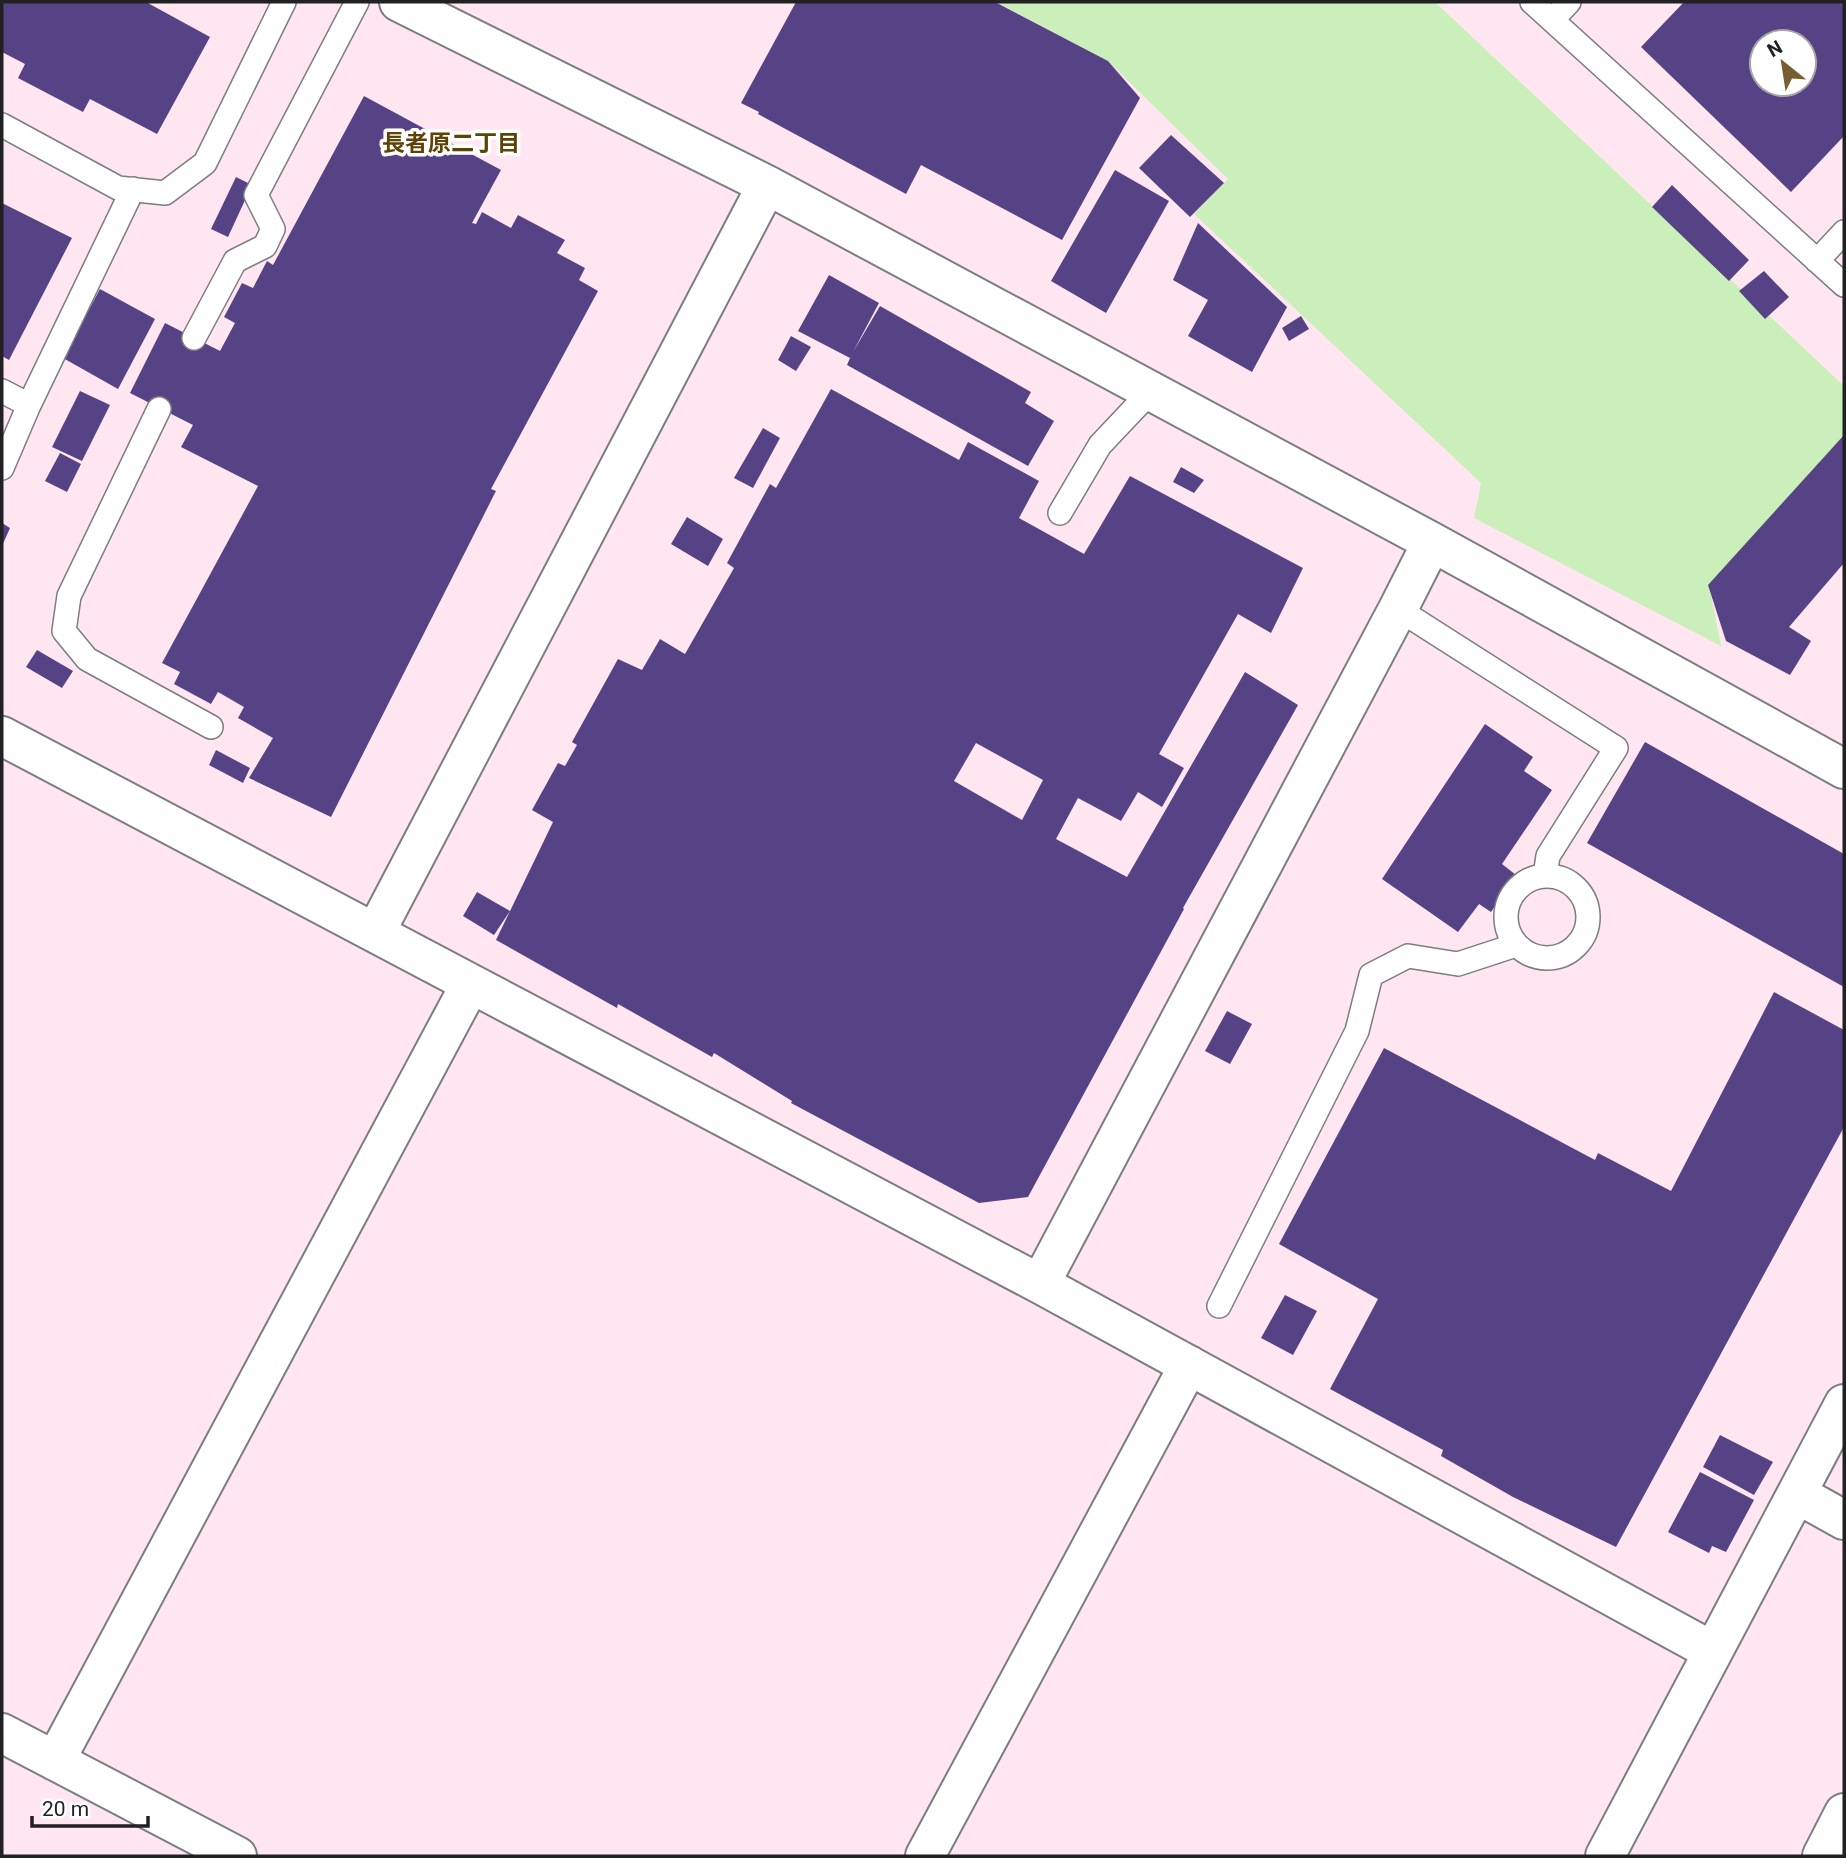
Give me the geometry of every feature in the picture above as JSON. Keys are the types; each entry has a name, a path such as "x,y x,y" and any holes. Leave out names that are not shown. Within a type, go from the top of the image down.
{"street":[{"path":"399,2 767,185 1432,542 1844,769"},
{"path":"375,933 767,185"},
{"path":"1040,1284 1432,542"},
{"path":"2,736 1040,1284 1712,1651"},
{"path":"55,1761 470,985"},
{"path":"925,1856 1189,1364"},
{"path":"1605,1856 1844,1404"},
{"path":"1797,1494 1844,1520"},
{"path":"2,1733 237,1856"},
{"path":"1822,1856 1844,1813"}],"lane":[{"path":"2,125 118,188 165,193 205,163 284,2"},
{"path":"194,338 235,261 265,246 273,229 256,195 357,2"},
{"path":"1532,2 1844,285"},
{"path":"1552,20 1569,2"},
{"path":"2,468 29,405 133,189"},
{"path":"1817,261 1844,232"},
{"path":"2,391 29,405"},
{"path":"1060,513 1100,445 1151,391"},
{"path":"159,409 69,596 64,631 87,659 211,727"},
{"path":"1398,608 1616,748 1548,856 1545,876"},
{"path":"1559,877 1571,883 1581,893 1587,905 1585,933 1578,944 1567,953 1541,957 1527,953 1516,945 1509,934 1506,908 1511,895 1520,885 1532,878 1559,877"},
{"path":"1219,1306 1357,1031 1371,975 1408,956 1458,964 1516,945"}],"shaded area":[{"path":"2,2 1844,2 1844,1856 2,1856"}],"green space":[{"path":"996,2 1435,2 1844,386 1844,435 1709,585 1721,646 1474,518 1481,483 1194,214 1228,179 1108,61"}],"building":[{"path":"2,2 146,2 210,37 157,134 90,99 83,112 18,78 25,64 2,52"},
{"path":"796,2 995,2 1108,61 1140,98 1062,240 921,165 906,194 741,103"},
{"path":"1684,2 1844,2 1844,136 1791,192 1641,47"},
{"path":"364,96 501,170 472,223 476,224 482,212 511,228 518,215 565,240 557,253 585,268 579,280 598,291 491,489 496,491 331,817 249,778 273,738 238,718 244,707 218,692 211,704 174,684 180,672 162,663 258,486 181,447 193,425 130,393 165,323 220,351 235,323 224,317 242,283 253,288 267,261 273,265"},
{"path":"1171,135 1224,183 1190,217 1139,168"},
{"path":"1115,170 1169,201 1106,313 1051,281"},
{"path":"236,177 252,185 228,237 211,229"},
{"path":"1672,185 1749,260 1729,281 1652,207"},
{"path":"2,203 72,238 9,360 2,356"},
{"path":"1198,223 1287,307 1252,372 1188,336 1208,300 1173,280"},
{"path":"1764,271 1789,297 1765,319 1739,291"},
{"path":"829,275 879,303 853,352 880,306 1031,392 1025,403 1054,421 1028,466 847,365 850,358 798,331"},
{"path":"100,289 155,319 118,389 63,358"},
{"path":"1301,316 1309,329 1289,341 1282,328"},
{"path":"791,336 811,347 796,371 778,360"},
{"path":"831,389 959,460 968,442 1039,481 1019,518 1084,554 1130,476 1303,568 1271,633 1238,614 1159,754 1184,768 1162,807 1138,792 1121,821 1078,798 1056,839 1127,877 1245,672 1298,705 1183,908 1028,1197 979,1203 791,1103 792,1101 714,1053 712,1057 618,1004 617,1008 496,940 553,822 532,810 558,763 565,766 577,745 572,742 618,659 642,670 660,639 685,654 734,568 727,563 770,484 776,488","holes":["976,743 1043,780 1022,820 954,781"]},
{"path":"80,391 110,405 82,461 52,447"},
{"path":"763,428 780,438 753,488 734,478"},
{"path":"1844,435 1844,563 1789,627 1811,641 1790,675 1726,641 1708,585"},
{"path":"60,453 81,464 67,492 45,481"},
{"path":"1181,467 1204,480 1194,493 1173,482"},
{"path":"687,517 723,539 708,566 671,544"},
{"path":"2,523 10,528 2,546"},
{"path":"37,650 73,671 62,688 26,667"},
{"path":"1485,724 1533,757 1524,771 1552,790 1502,864 1516,875 1491,912 1479,904 1458,932 1382,879"},
{"path":"1645,742 1844,854 1844,987 1587,843"},
{"path":"216,750 250,768 243,783 209,765"},
{"path":"477,892 510,911 494,935 463,916"},
{"path":"1774,992 1844,1030 1844,1127 1616,1547 1513,1497 1441,1456 1443,1450 1330,1389 1378,1299 1279,1244 1384,1048 1595,1160 1598,1153 1671,1191"},
{"path":"1227,1011 1252,1024 1230,1064 1205,1051"},
{"path":"1285,1295 1317,1311 1293,1355 1261,1338"},
{"path":"1720,1435 1773,1462 1754,1495 1703,1467"},
{"path":"1700,1472 1754,1500 1726,1552 1712,1546 1709,1553 1668,1532"}],"district":[{"name":"長者原二丁目","path":"451,143"}]}
